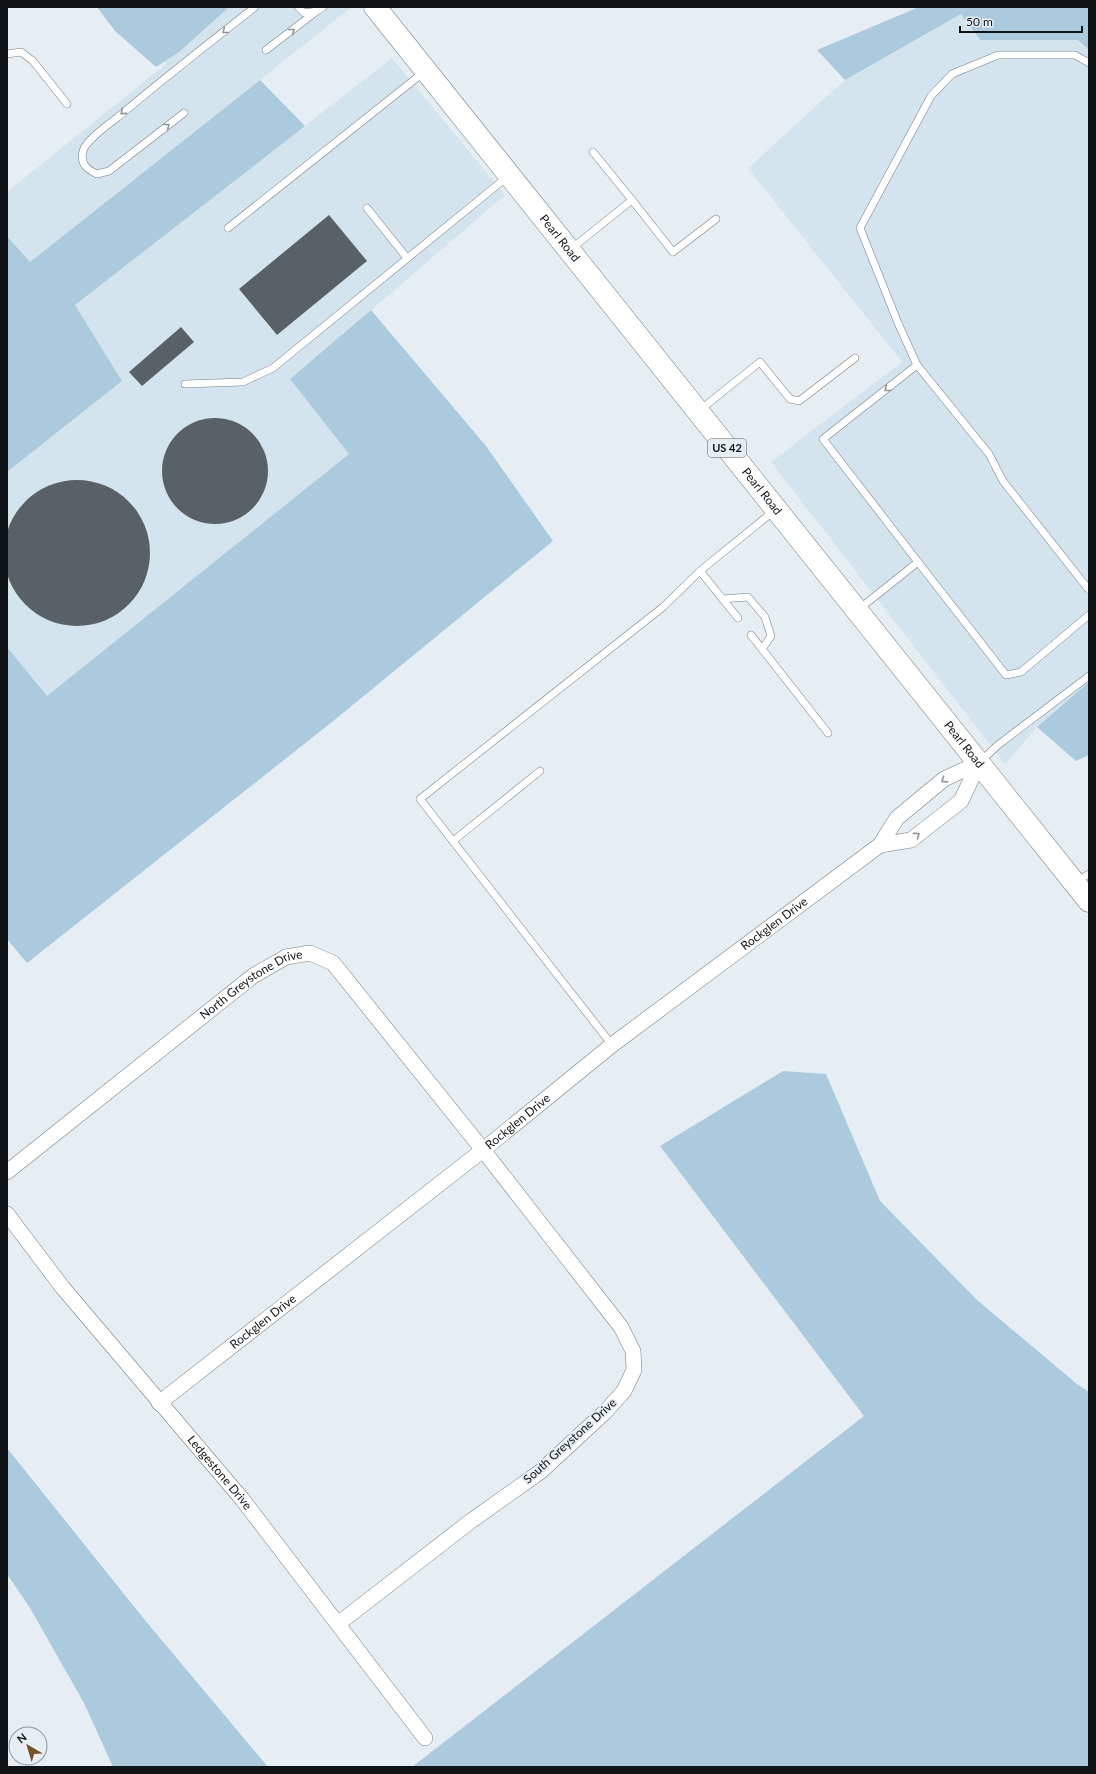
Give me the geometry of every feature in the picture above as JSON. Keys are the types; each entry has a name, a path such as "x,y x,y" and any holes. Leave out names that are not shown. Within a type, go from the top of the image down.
{"main road":[{"name":"Pearl Road","path":"375,7 979,763 1082,878 1089,901"}],"street":[{"name":"Rockglen Drive","path":"159,1403 483,1150 612,1045 880,846 897,818 944,779 979,763"},
{"name":"Rockglen Drive","path":"880,846 911,840 961,801 979,763"},
{"name":"North Greystone Drive","path":"7,1172 253,976 286,957 310,954 333,963 483,1150"},
{"name":"South Greystone Drive","path":"339,1623 465,1526 540,1472 610,1407 624,1390 634,1370 633,1351 621,1327 483,1150"},
{"name":"Ledgestone Drive","path":"7,1214 63,1288 242,1499 339,1623 424,1738"}],"lane":[{"path":"184,113 109,171 96,174 88,169 82,161 84,149 95,136 140,98 255,7"},
{"path":"298,7 304,13 320,9"},
{"path":"266,50 320,9"},
{"path":"7,54 21,52 33,61 67,104"},
{"path":"1089,63 1075,56 998,55 952,74 931,96 860,228 898,323 917,365 989,454 1003,481 1089,590"},
{"path":"228,228 426,71"},
{"path":"593,152 673,252 716,219"},
{"path":"185,384 243,382 273,368 509,175"},
{"path":"569,250 632,200"},
{"path":"367,208 407,258"},
{"path":"698,411 760,362 790,399 799,401 855,358"},
{"path":"917,365 823,439 1006,675 1021,672 1089,615"},
{"path":"612,1045 420,799 663,607 700,572 776,509"},
{"path":"857,610 918,562"},
{"path":"700,572 738,618"},
{"path":"723,599 748,597 765,617 772,636 762,649"},
{"path":"751,635 828,734"},
{"path":"979,763 998,745 1089,676"},
{"path":"453,840 540,771"}],"shaded area":[{"path":"97,7 229,7 179,52 156,67 115,31"},
{"path":"121,7 352,7 30,262 7,236 7,192 166,64"},
{"path":"919,7 1089,7 1089,50 1078,40 980,40 961,14 845,80 817,50"},
{"path":"961,14 980,40 1079,40 1089,50 1089,682 1037,727 1005,764 771,462 902,362 748,168 845,80"},
{"path":"392,58 505,195 291,379 349,454 47,697 7,647 7,472 122,381 75,305"},
{"path":"260,80 305,126 75,305 122,381 7,472 7,236 30,262"},
{"path":"371,310 486,446 553,541 332,722 27,963 7,939 7,647 47,696 349,454 290,379"},
{"path":"1089,682 1089,755 1076,761 1037,727"},
{"path":"783,1071 826,1074 880,1201 977,1300 1077,1384 1089,1392 1089,1767 412,1767 864,1416 660,1146"},
{"path":"7,1448 144,1619 268,1767 113,1767 84,1703 30,1608 7,1574"}],"building":[{"path":"329,215 367,261 277,335 239,289"},
{"path":"181,327 194,342 142,386 129,372"},
{"path":"215,418 235,422 252,434 264,451 268,471 264,491 252,508 235,520 215,524 195,520 178,508 166,491 162,471 166,451 178,434 195,422"},
{"path":"70,480 84,480 98,483 118,492 129,501 138,512 147,532 150,553 147,574 138,594 129,605 118,614 98,623 84,626 70,626 56,623 36,614 25,605 16,594 7,574 4,560 4,546 7,532 16,512 25,501 36,492 56,483"}]}
